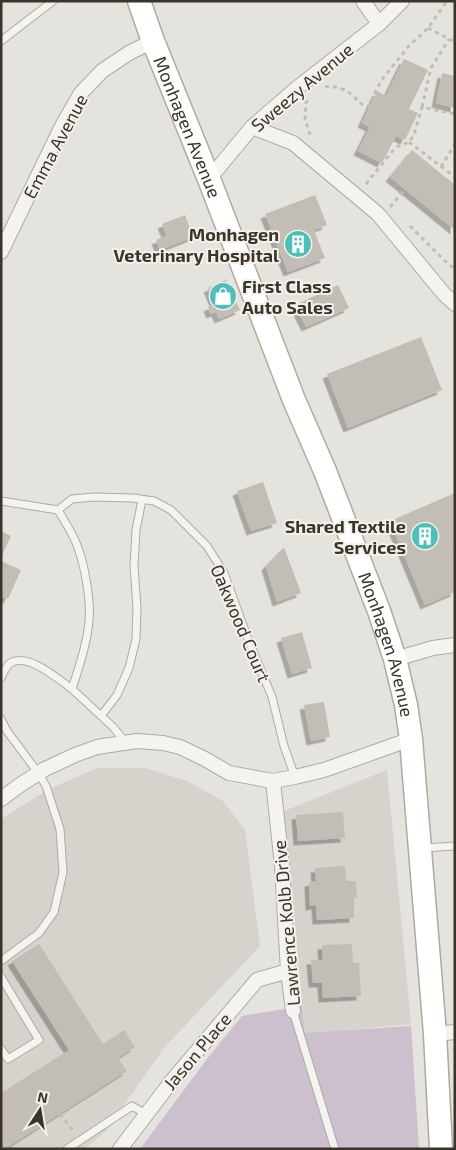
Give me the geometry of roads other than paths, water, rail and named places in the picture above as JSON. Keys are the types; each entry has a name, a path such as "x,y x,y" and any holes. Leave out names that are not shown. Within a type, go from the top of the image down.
{"main road":[{"name":"Monhagen Avenue","path":"139,1 294,400 325,471 395,658 406,705 411,739 420,849 445,1033 441,1149"}],"street":[{"path":"363,1 379,24"},
{"name":"Sweezy Avenue","path":"209,179 252,127 297,88 379,24 402,1"},
{"name":"Emma Avenue","path":"1,252 62,126 81,93 102,71 153,41"},
{"path":"252,127 293,143 378,214 444,294 455,304"},
{"path":"395,658 433,648 455,645"},
{"path":"1,799 45,770 82,753 98,747 137,741 163,742 180,747 229,773 273,781 324,770 411,739"},
{"name":"Lawrence Kolb Drive","path":"273,781 282,866 288,971 293,1011"},
{"name":"Jason Place","path":"120,1149 171,1082 257,980 288,971"}],"lane":[{"path":"1,41 53,1"},
{"name":"Oakwood Court","path":"58,510 72,499 94,497 154,501 171,510 207,546 224,573 272,698 284,746 295,777"},
{"path":"101,716 117,696 130,668 136,639 137,608 134,566 136,530 142,500"},
{"path":"1,501 58,510 78,548 88,594 89,619 86,638 72,689"},
{"path":"1,678 6,668 12,662 33,663 72,689 113,727 126,743"},
{"path":"1,719 46,786 60,829 63,872 54,912 39,933 1,961"},
{"path":"420,849 455,846"},
{"path":"1,977 39,1040 8,1059 1,1049"},
{"name":"Lawrence Kolb Drive","path":"293,1011 335,1149"},
{"path":"68,1149 132,1106 146,1114"}],"place":[{"name":"Monhagen Veterinary Hospital","path":"298,244"},
{"name":"First Class Auto Sales","path":"223,296"},
{"name":"Shared Textile Services","path":"425,536"}]}
